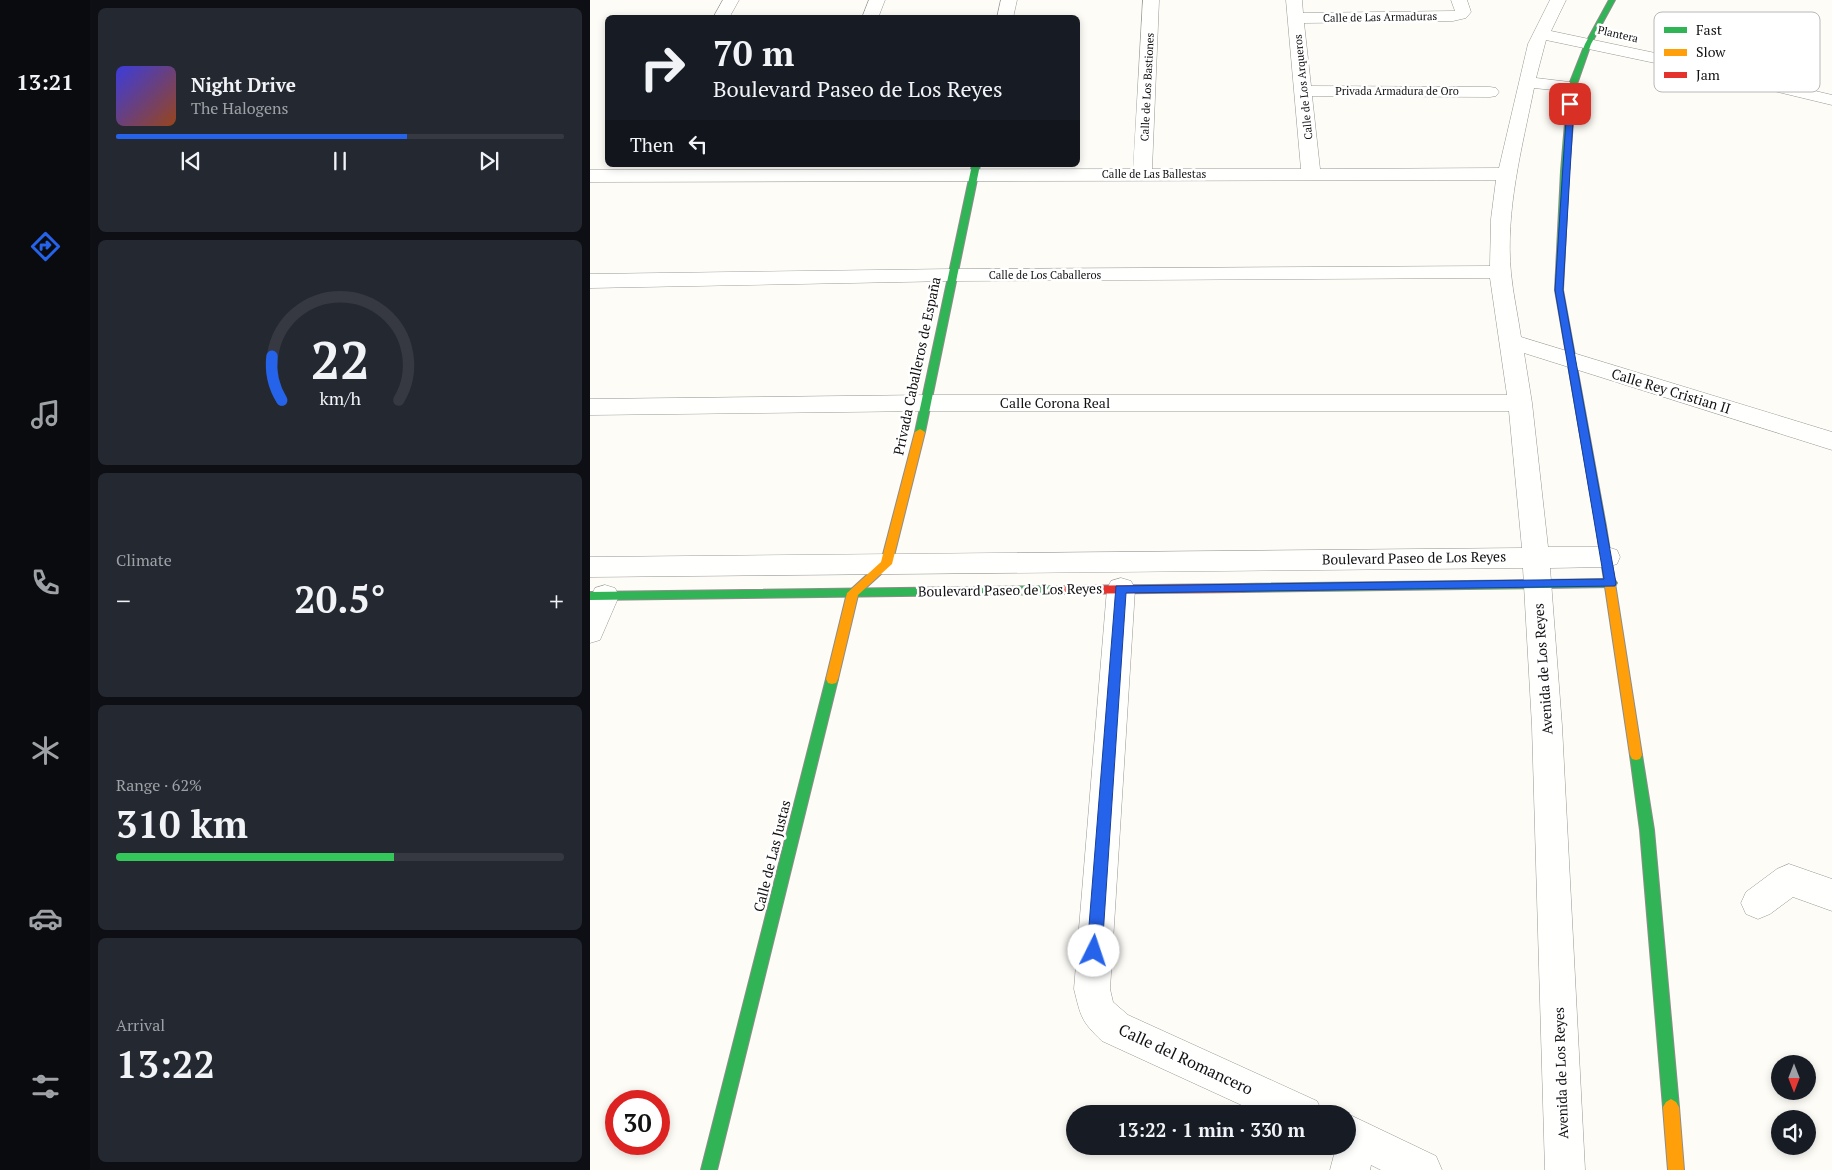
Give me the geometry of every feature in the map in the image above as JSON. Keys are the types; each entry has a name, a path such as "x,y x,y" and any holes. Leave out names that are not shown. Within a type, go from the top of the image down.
{"street":[{"path":"723,15 732,0"},
{"path":"871,15 877,0"},
{"path":"1006,15 1009,0"},
{"name":"Calle de Los Bastiones","path":"1142,174 1151,0"},
{"name":"Calle de Los Arqueros","path":"1294,0 1311,174"},
{"path":"1612,0 1592,37 1572,86 1565,171 1559,290 1607,557 1647,830 1676,1170"},
{"name":"Calle de Las Armaduras","path":"1296,18 1453,16 1460,15 1461,6"},
{"name":"Plantera","path":"1550,18 1592,37 1654,54"},
{"name":"Avenida de Los Reyes","path":"1550,18 1536,44 1507,174 1501,219 1500,272 1520,403 1537,571 1547,736 1565,1170"},
{"name":"Plantera","path":"1592,37 1654,49"},
{"path":"1526,82 1572,86"},
{"name":"Privada Armadura de Oro","path":"1304,91 1490,92"},
{"name":"Plantera","path":"1798,92 1832,100"},
{"name":"Calle de Las Ballestas","path":"590,176 631,170 975,169 1142,174 1507,174"},
{"name":"Privada Caballeros de España","path":"886,564 927,404 975,169"},
{"name":"Calle de Los Caballeros","path":"590,280 952,275 1500,272"},
{"name":"Calle Rey Cristian II","path":"1510,340 1832,441"},
{"name":"Calle Corona Real","path":"590,407 927,404 1520,403"},
{"name":"Boulevard Paseo de Los Reyes","path":"597,596 1120,589 1537,571 1607,557"},
{"path":"853,593 886,564"},
{"name":"Boulevard Paseo de Los Reyes","path":"590,566 886,564 1537,571 1611,583"},
{"name":"Calle del Romancero","path":"1120,589 1092,989 1098,1012 1114,1028 1284,1105"},
{"name":"Calle de Las Justas","path":"709,1170 853,593"},
{"path":"590,632 597,596"},
{"path":"1758,903 1789,880 1832,896"},
{"path":"1356,1148 1422,1170"}],"traffic: fast":[{"path":"1601,526 1559,290 1565,171 1572,87 1588,44 1612,0"},
{"path":"920,432 976,167"},
{"path":"1242,588 1611,583"},
{"path":"590,596 1062,590"},
{"path":"709,1170 832,679"},
{"path":"1636,755 1647,830 1671,1107"}],"traffic: slow":[{"path":"832,679 853,593 886,564 920,432"},
{"path":"1601,526 1636,755"},
{"path":"1671,1107 1676,1170"}],"traffic: jam":[{"path":"1062,590 1242,588"}],"route":[{"path":"1094,951 1120,589 1611,583 1559,290 1570,104"}]}
